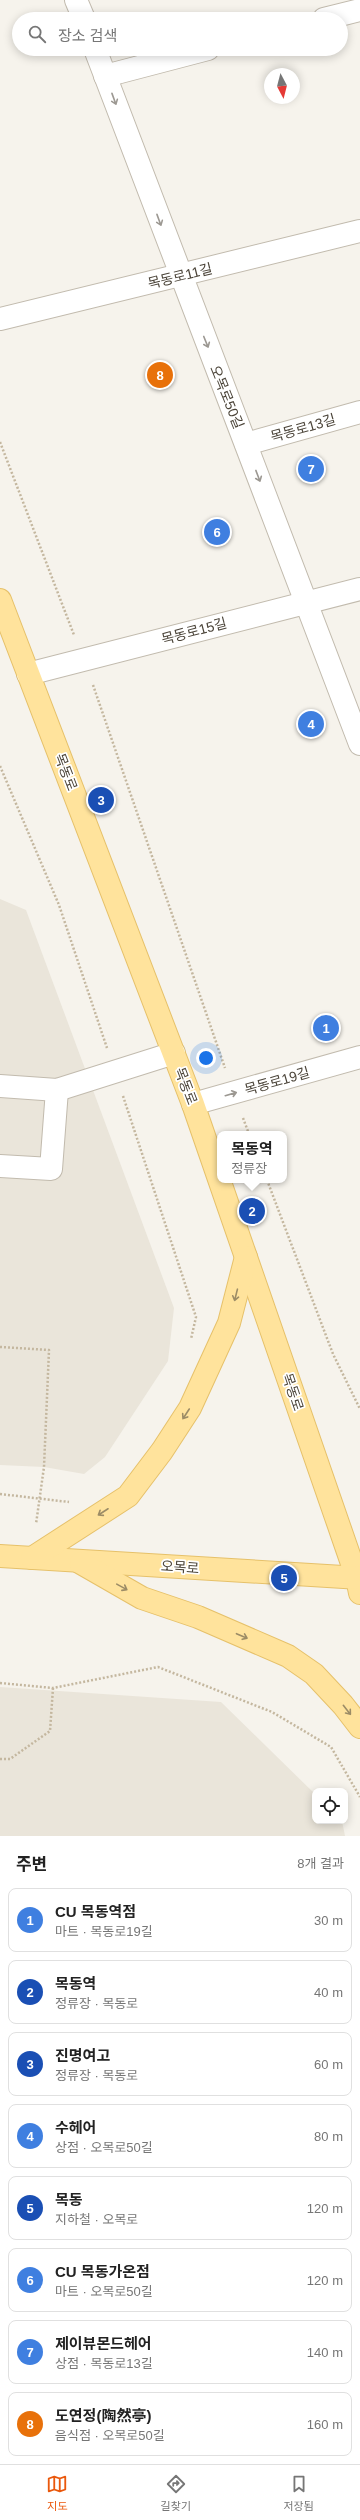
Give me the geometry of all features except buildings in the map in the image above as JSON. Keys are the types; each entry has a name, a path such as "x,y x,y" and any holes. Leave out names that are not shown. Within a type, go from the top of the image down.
{"main road":[{"name":"목동로","path":"0,600 174,1053 217,1173"},
{"name":"목동로","path":"220,1183 359,1583"},
{"path":"32,1558 128,1496 162,1451 190,1408 229,1323 246,1257"},
{"name":"오목로","path":"0,1556 359,1583"},
{"path":"76,1561 142,1598 198,1618 288,1656 314,1674 344,1705 360,1727"}],"street":[{"path":"76,0 81,12"},
{"path":"348,13 360,10"},
{"name":"오목로50길","path":"98,56 180,276 246,444 360,744"},
{"path":"105,76 181,56"},
{"name":"목동로11길","path":"0,319 180,276 360,230"},
{"name":"목동로13길","path":"246,444 360,412"},
{"name":"목동로15길","path":"28,674 360,589"},
{"path":"0,1086 57,1090 174,1053"},
{"name":"목동로19길","path":"193,1104 360,1057"},
{"path":"0,1166 51,1169 57,1090"}],"path":[{"path":"0,442 84,660 248,1131"},
{"path":"0,766 59,905 115,1072 196,1317 191,1340"},
{"path":"268,1183 333,1354 360,1409"},
{"path":"0,1347 49,1350 44,1467 32,1558"},
{"path":"0,1494 40,1497 74,1502"},
{"path":"0,1683 53,1688 158,1667 272,1712 331,1748 360,1797"},
{"path":"0,1759 10,1759 50,1731 53,1688"}],"shaded area":[{"path":"0,899 26,910 174,1308 168,1361 105,1457 84,1474 44,1467 0,1465"},
{"path":"0,1687 221,1702 312,1791 312,1824 343,1824 345,1836 0,1836"}],"place":[{"name":"도연정(陶然亭)","path":"160,375"},
{"name":"제이뷰몬드헤어","path":"311,469"},
{"name":"CU 목동가온점","path":"217,532"},
{"name":"수헤어","path":"311,724"},
{"name":"진명여고","path":"101,800"},
{"name":"CU 목동역점","path":"326,1028"},
{"name":"목동역","path":"252,1211"},
{"name":"목동","path":"284,1578"}]}
